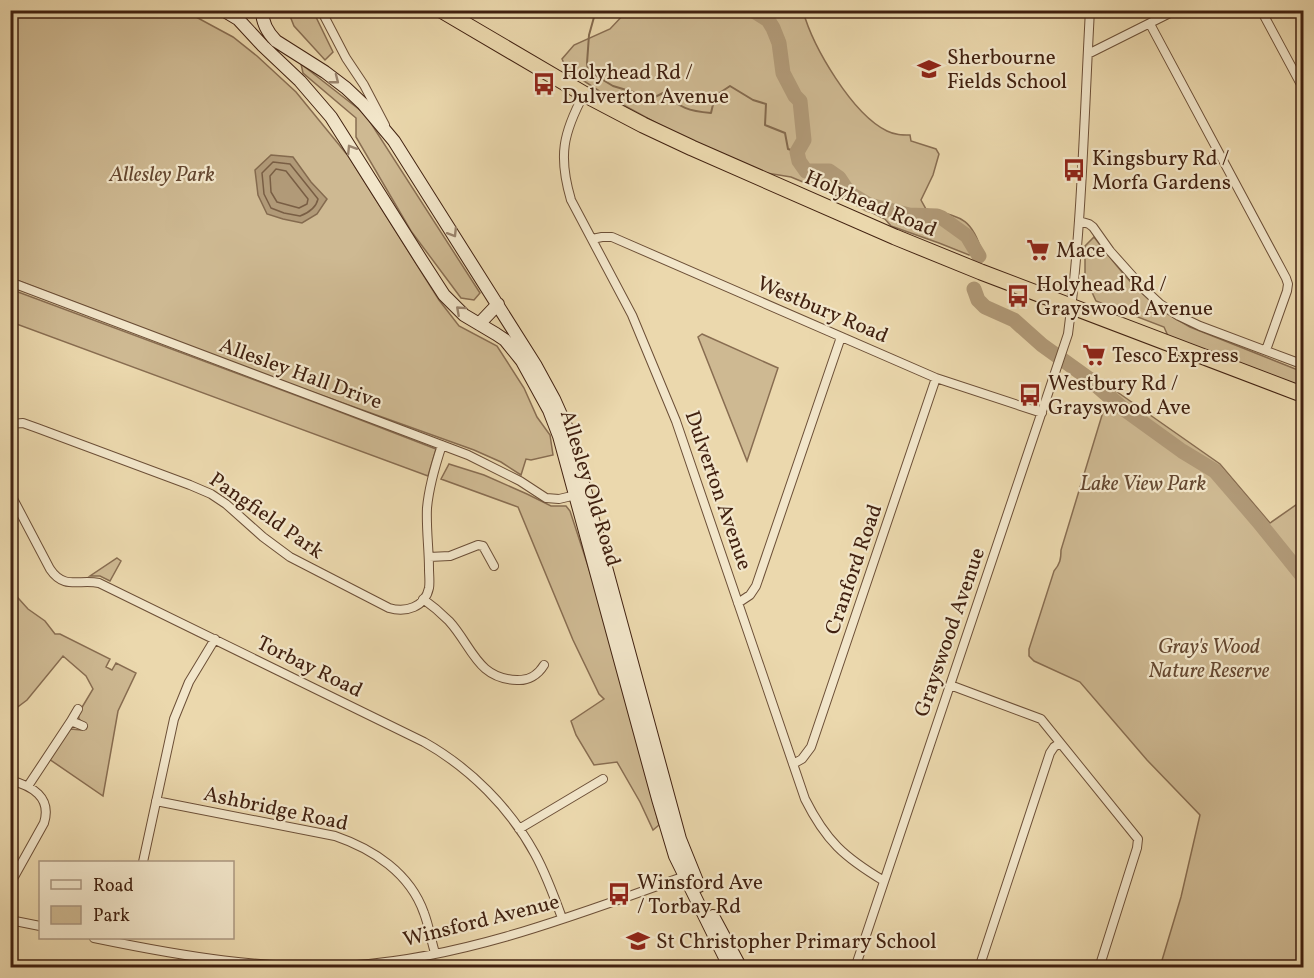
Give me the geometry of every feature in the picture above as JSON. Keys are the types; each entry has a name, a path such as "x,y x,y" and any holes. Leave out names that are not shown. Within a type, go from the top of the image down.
{"highway":[{"name":"Holyhead Road","path":"441,10 584,94 692,148 965,266 1304,395"}],"main road":[{"name":"Allesley Old Road","path":"223,10 238,19 300,81 332,117 444,295 464,315 511,346 522,361 559,436 630,674"},
{"name":"Allesley Old Road","path":"262,10 265,25 276,41 346,88 363,104 394,141 498,304 554,399 570,435 675,856 711,912 741,968"},
{"path":"478,324 498,304"},
{"name":"Allesley Old Road","path":"689,875 730,968"}],"street":[{"name":"Allesley Old Road","path":"321,10 394,141"},
{"name":"Grayswood Avenue","path":"855,968 1068,334 1079,220 1090,10"},
{"path":"1088,54 1176,10"},
{"path":"1261,10 1304,90"},
{"path":"1150,24 1286,278 1287,291 1266,350"},
{"name":"Dulverton Avenue","path":"584,94 568,128 565,141 563,160 571,200 632,315 658,376 690,460 806,799 824,832 835,846 860,867 884,881"},
{"path":"1079,220 1093,227 1110,251 1160,304 1200,326 1304,365"},
{"name":"Westbury Road","path":"592,239 612,237 936,378 1042,413"},
{"name":"Allesley Hall Drive","path":"10,282 442,445 499,470 546,498 559,499 576,495"},
{"path":"738,603 750,595 756,586 841,337"},
{"name":"Cranford Road","path":"793,764 802,759 811,747 936,378"},
{"name":"Pangfield Park","path":"10,424 23,423 211,494 290,558 389,608 409,610 420,604 423,599"},
{"path":"442,445 428,496 429,585 423,599 450,622 479,664 494,675 509,680 524,681 540,672 544,665"},
{"name":"Torbay Road","path":"10,493 13,506 56,577 69,582 99,583 438,750 460,766 502,806 534,851 562,918"},
{"path":"429,557 450,556 478,545 483,546 494,566"},
{"path":"142,861 174,719 189,682 215,639"},
{"path":"950,685 1041,719 1138,839 1099,968"},
{"path":"28,786 78,709"},
{"path":"71,721 83,726"},
{"path":"979,968 1050,753 1060,743"},
{"path":"519,829 603,779"},
{"path":"10,780 35,790 43,800 46,817 10,884"},
{"name":"Ashbridge Road","path":"156,801 335,836 373,853 402,877 417,898 424,912 435,953"},
{"name":"Winsford Avenue","path":"105,939 126,941 214,964 323,966 384,962 508,936 689,875"},
{"path":"10,920 39,926"}],"green space":[{"name":"Allesley Park","path":"10,11 185,11 233,37 257,56 296,92 349,157 439,300 459,326 497,346 524,388 537,417 550,435 553,455 526,459 521,475 501,462 474,450 287,383 11,278"},
{"path":"288,11 313,11 333,52 325,60 294,26"},
{"path":"627,11 803,11 815,43 836,78 861,110 887,131 910,135 911,141 936,149 939,154 933,175 921,200 926,209 963,220 973,231 982,252 969,255 891,226 885,219 791,177 761,172 680,136 607,96 567,70 562,59 574,45 610,29"},
{"path":"301,64 365,114 480,293 474,300 461,298 411,231 356,137 356,118 303,73"},
{"path":"1094,237 1136,288 1160,309 1190,327 1303,372 1303,388 1168,336 1164,327 1096,301 1085,277 1085,246"},
{"path":"10,289 436,449 428,476 11,322"},
{"path":"702,334 778,368 747,461 698,337"},
{"path":"1113,389 1220,464 1270,523 1303,500 1303,967 1160,967 1181,897 1200,815 1147,760 1080,682 1034,661 1029,656 1029,649 1054,571 1060,561 1061,550 1106,402"},
{"path":"449,464 484,475 551,506 566,506 570,511 605,618 642,753 659,825 653,830 617,762 594,765 576,735 571,721 604,699 599,694 573,640 518,507 441,479"},
{"path":"117,558 121,561 110,581 100,576 90,576"},
{"path":"10,589 28,609 45,621 55,634 60,634 110,659 106,667 112,670 116,663 136,673 118,711 103,796 49,759 66,732 71,729 81,730 85,724 79,719 78,714 93,689 86,676 63,656 27,700 11,712"}],"water":[{"path":"271,155 293,157 327,199 317,214 302,223 267,214 258,195 255,170"}],"waterway":[{"path":"596,10 589,35 588,71 613,86 653,98 663,93 685,108 711,113 715,96 730,86 753,100 766,104 765,125 785,133 788,149 797,152"},
{"path":"752,10 768,20 773,28 779,43 783,73 800,101 804,140 797,152 799,161 806,171 829,171 839,178 849,193 869,205 909,215 942,218 967,236 979,256"},
{"path":"974,289 978,300 985,307 1014,320 1121,407 1182,451 1215,471 1304,578"}],"place":[{"name":"Sherbourne Fields School","path":"929,69"},
{"name":"Holyhead Rd / Dulverton Avenue","path":"544,84"},
{"name":"Kingsbury Rd / Morfa Gardens","path":"1074,170"},
{"name":"Mace","path":"1038,250"},
{"name":"Holyhead Rd / Grayswood Avenue","path":"1018,296"},
{"name":"Tesco Express","path":"1094,355"},
{"name":"Westbury Rd / Grayswood Ave","path":"1030,395"},
{"name":"Winsford Ave / Torbay Rd","path":"619,894"},
{"name":"St Christopher Primary School","path":"638,941"}],"park label":[{"name":"Lake View Park","path":"1143,483"},
{"name":"Gray's Wood Nature Reserve","path":"1209,658"}]}
